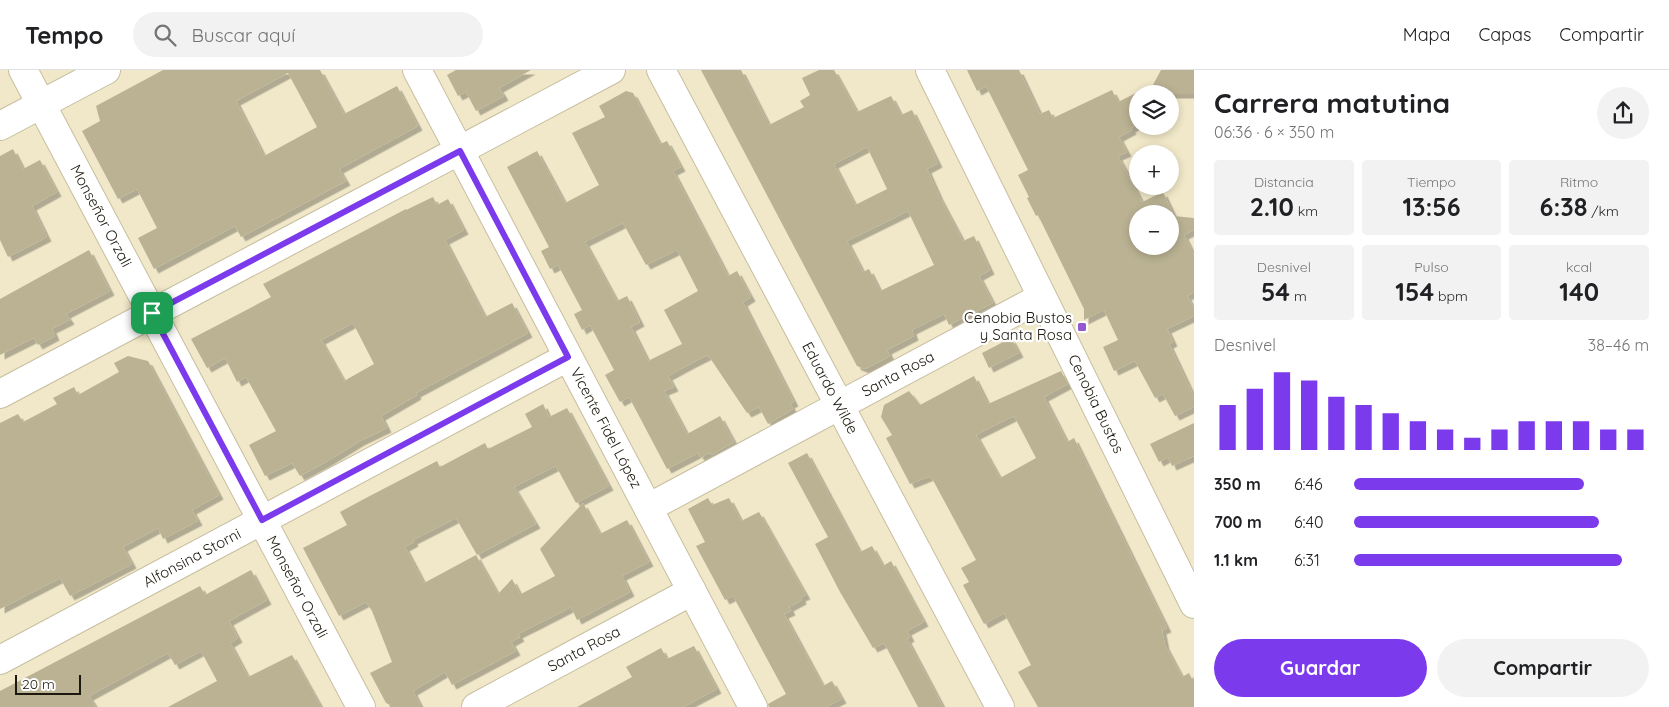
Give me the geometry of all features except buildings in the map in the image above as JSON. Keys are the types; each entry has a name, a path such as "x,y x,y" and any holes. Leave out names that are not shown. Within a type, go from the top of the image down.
{"street":[{"name":"Monseñor Orzali","path":"24,70 360,707"},
{"path":"0,126 106,70"},
{"name":"Vicente Fidel López","path":"417,70 753,707"},
{"path":"0,394 611,70"},
{"name":"Eduardo Wilde","path":"661,70 1000,707"},
{"name":"Cenobia Bustos","path":"930,70 1194,604"},
{"name":"Santa Rosa","path":"648,508 1042,297"},
{"name":"Alfonsina Storni","path":"0,660 568,357"},
{"name":"Santa Rosa","path":"476,707 692,592"}],"place":[{"name":"Cenobia Bustos y Santa Rosa","path":"1082,327"}],"route":[{"path":"460,151 568,357 262,520 152,313 460,151"}]}
